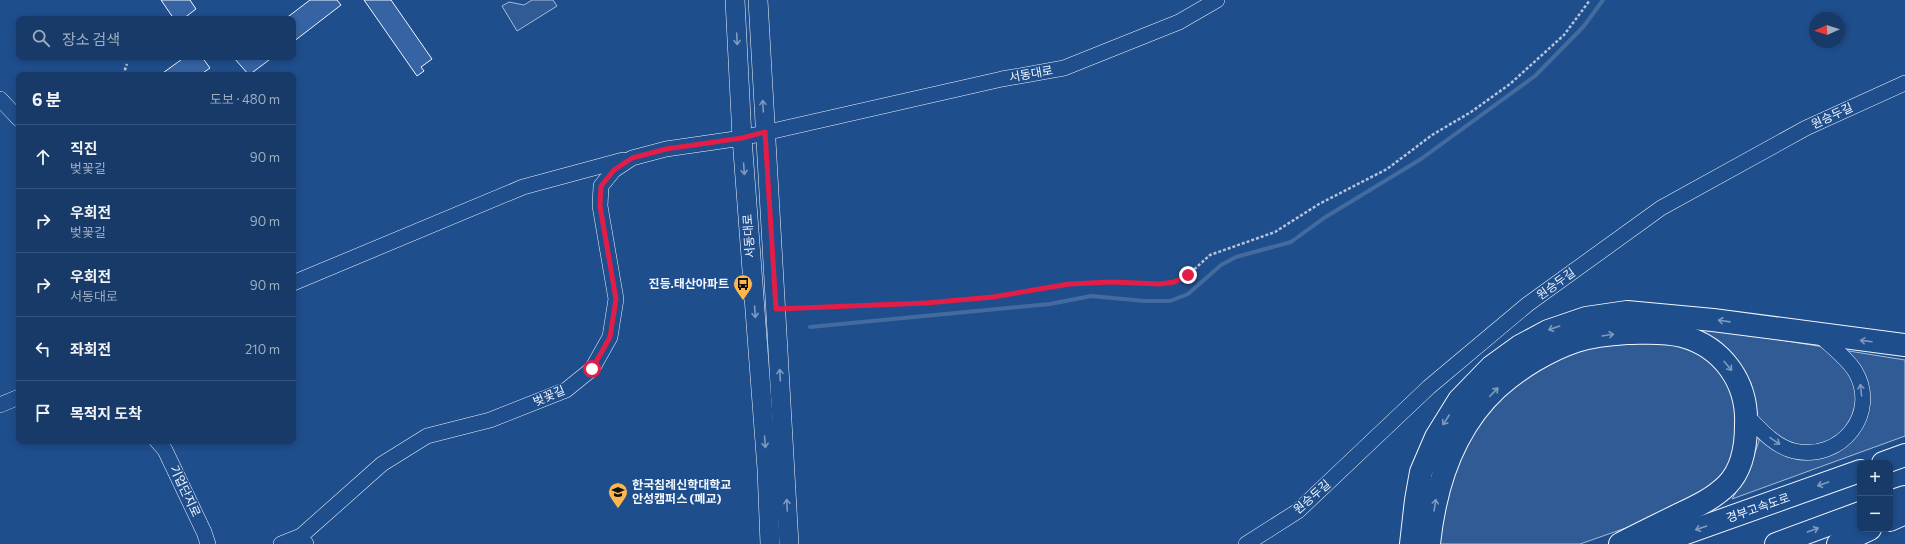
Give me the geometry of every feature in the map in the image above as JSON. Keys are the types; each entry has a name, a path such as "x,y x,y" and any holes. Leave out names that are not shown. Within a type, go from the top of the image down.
{"highway":[{"path":"1411,544 1421,472 1436,437 1451,412 1459,400 1491,368 1520,346 1548,331 1586,318 1627,312 1706,319 1819,335 1905,345"},
{"path":"1429,544 1436,497 1442,476 1459,438 1471,419 1497,388 1512,376 1546,355 1576,341 1613,334 1657,332 1695,340 1716,354 1732,371 1739,382 1746,406 1746,435 1740,465 1729,484 1706,502 1620,544"},
{"path":"1891,460 1905,455"},
{"name":"경부고속도로","path":"1655,544 1857,473"},
{"path":"1893,501 1905,497"},
{"path":"1893,519 1905,513"},
{"path":"1776,544 1857,514"},
{"path":"1838,544 1864,532"}],"main road":[{"name":"서동대로","path":"735,0 742,138 767,469 770,544"},
{"name":"서동대로","path":"758,0 789,544"}],"street":[{"name":"서동대로","path":"765,132 1002,79 1064,68 1179,22 1217,0"},
{"name":"원승두길","path":"1246,544 1298,511 1429,387 1528,304 1661,208 1806,128 1905,83"},
{"path":"0,99 16,116"},
{"name":"벚꽃길","path":"281,544 303,540 382,464 427,436 490,420 566,390 592,369 610,337 616,299 600,206 601,186 614,170 632,158 666,149 742,138 765,132"},
{"path":"296,281 523,187 632,158"},
{"path":"1746,415 1771,440 1794,451 1807,453 1822,452 1838,445 1849,435 1859,416 1862,400 1860,383 1855,372 1847,361 1819,335"},
{"path":"0,405 16,398"},
{"name":"기업단지로","path":"160,444 165,450 204,532 208,544"}],"path":[{"path":"776,309 933,302 993,297 1069,284 1111,282 1160,284 1174,282 1188,275 1210,255 1254,241 1275,232 1319,204 1387,169 1432,135 1471,112 1510,84 1564,35 1590,0"},
{"path":"124,72 127,64"}],"shaded area":[{"path":"532,0 553,0 557,6 517,31 502,6 509,2 524,5"},
{"path":"1699,327 1905,360 1905,436 1732,499 1748,472 1759,441 1757,415 1751,383 1725,350 1698,331"},
{"path":"1613,341 1663,341 1694,349 1716,366 1733,389 1738,416 1737,446 1725,472 1706,496 1680,509 1580,544 1439,544 1447,485 1463,448 1498,399 1523,374 1561,357"}],"building":[{"path":"161,0 190,0 196,9 187,16 172,16"},
{"path":"310,0 337,0 341,5 296,40 296,16 289,16"},
{"path":"364,0 391,0 432,59 421,67 424,71 417,76"},
{"path":"181,60 204,60 210,68 204,72 164,72"},
{"path":"236,60 269,60 253,72 246,72"}],"waterway":[{"path":"810,327 1050,304 1091,296 1145,301 1170,301 1188,294 1221,265 1236,257 1291,242 1324,218 1421,159 1535,76 1584,26 1603,0"}],"place":[{"name":"진등.태산아파트","path":"743,301"},
{"name":"한국침례신학대학교 안성캠퍼스 (폐교)","path":"618,509"}],"route":[{"path":"592,369 610,337 616,299 600,206 601,186 614,170 632,158 666,149 742,138 765,132 776,309 926,303 993,297 1069,284 1111,282 1160,284 1174,282 1188,275"}]}
